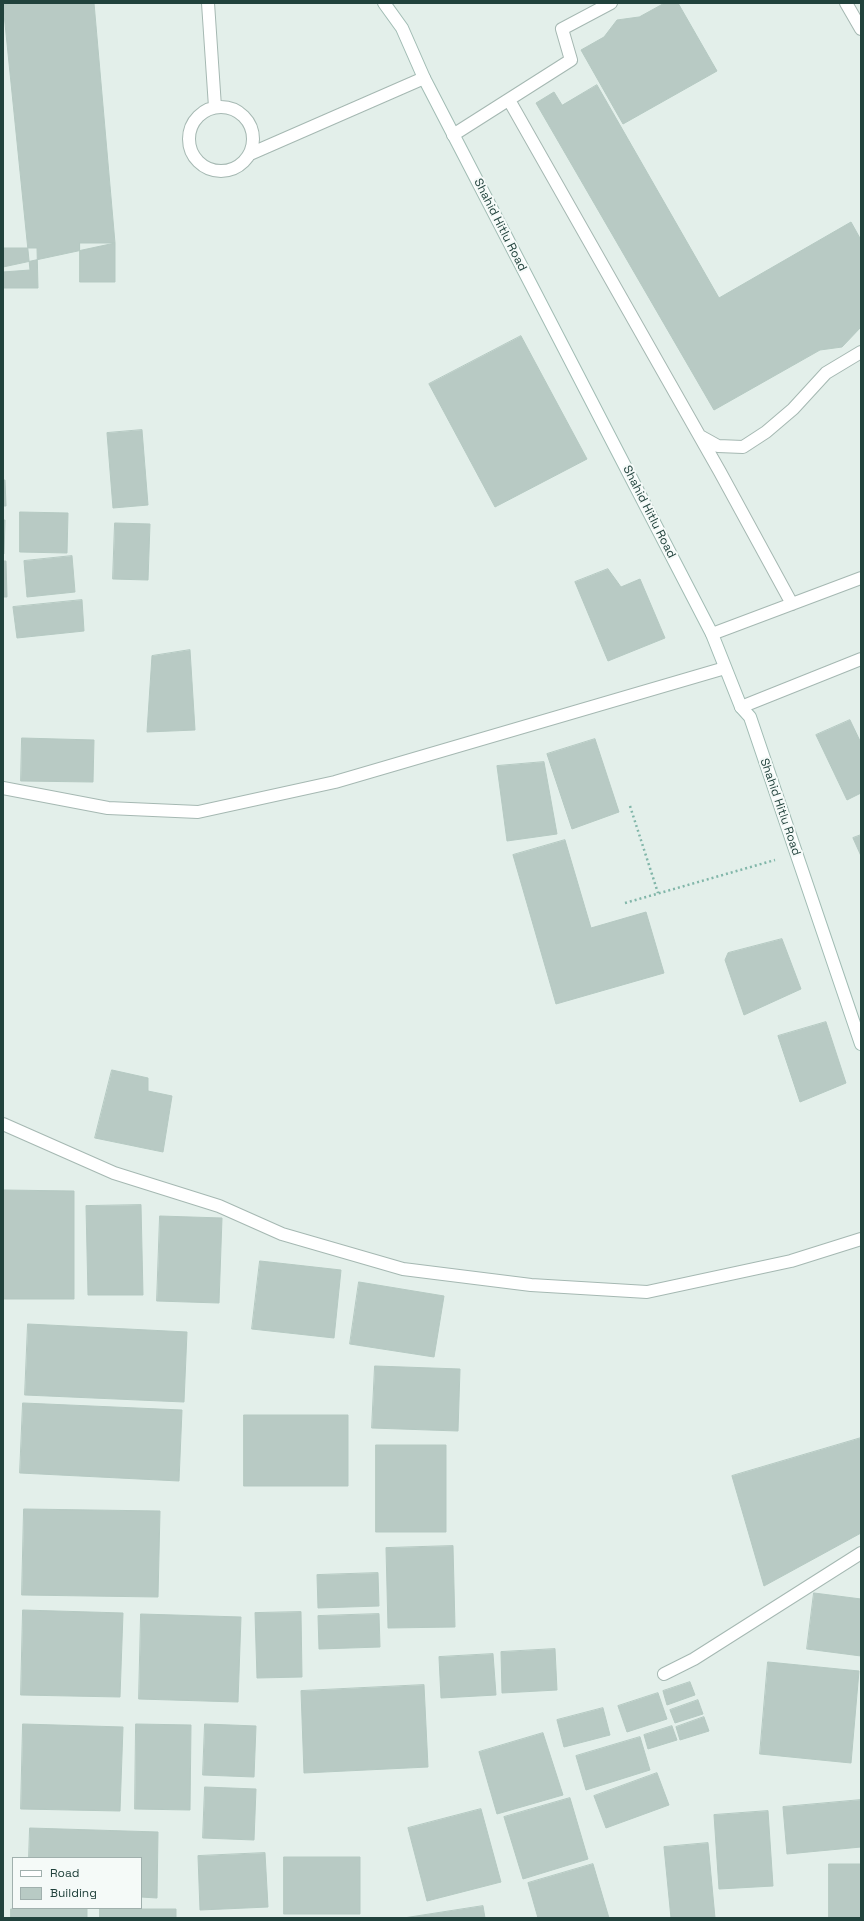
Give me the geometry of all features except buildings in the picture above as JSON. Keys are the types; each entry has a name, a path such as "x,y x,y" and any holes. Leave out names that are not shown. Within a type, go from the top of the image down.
{"street":[{"path":"208,3 215,107"},
{"name":"Shahid Hitlu Road","path":"384,3 402,28 424,78 453,135 712,634 740,708 750,717 861,1044"},
{"path":"453,135 571,60 562,29 611,3"},
{"path":"846,3 861,29"},
{"path":"250,154 424,78"},
{"path":"509,100 700,436 792,604"},
{"path":"215,107 231,108 244,116 250,124 254,134 250,154 244,163 235,168 224,171 213,170 203,166 195,158 190,148 188,138 190,127 200,114 215,107"},
{"path":"700,436 718,446 743,447 766,432 792,409 826,373 861,352"},
{"path":"712,634 861,578"},
{"path":"740,708 861,659"},
{"path":"3,788 108,808 198,812 334,782 725,668"},
{"path":"3,1124 114,1173 219,1206 282,1234 403,1268 531,1285 648,1292 791,1261 861,1239"},
{"path":"664,1674 694,1659 861,1553"}],"path":[{"path":"630,806 658,893"},
{"path":"625,902 796,854"}]}
